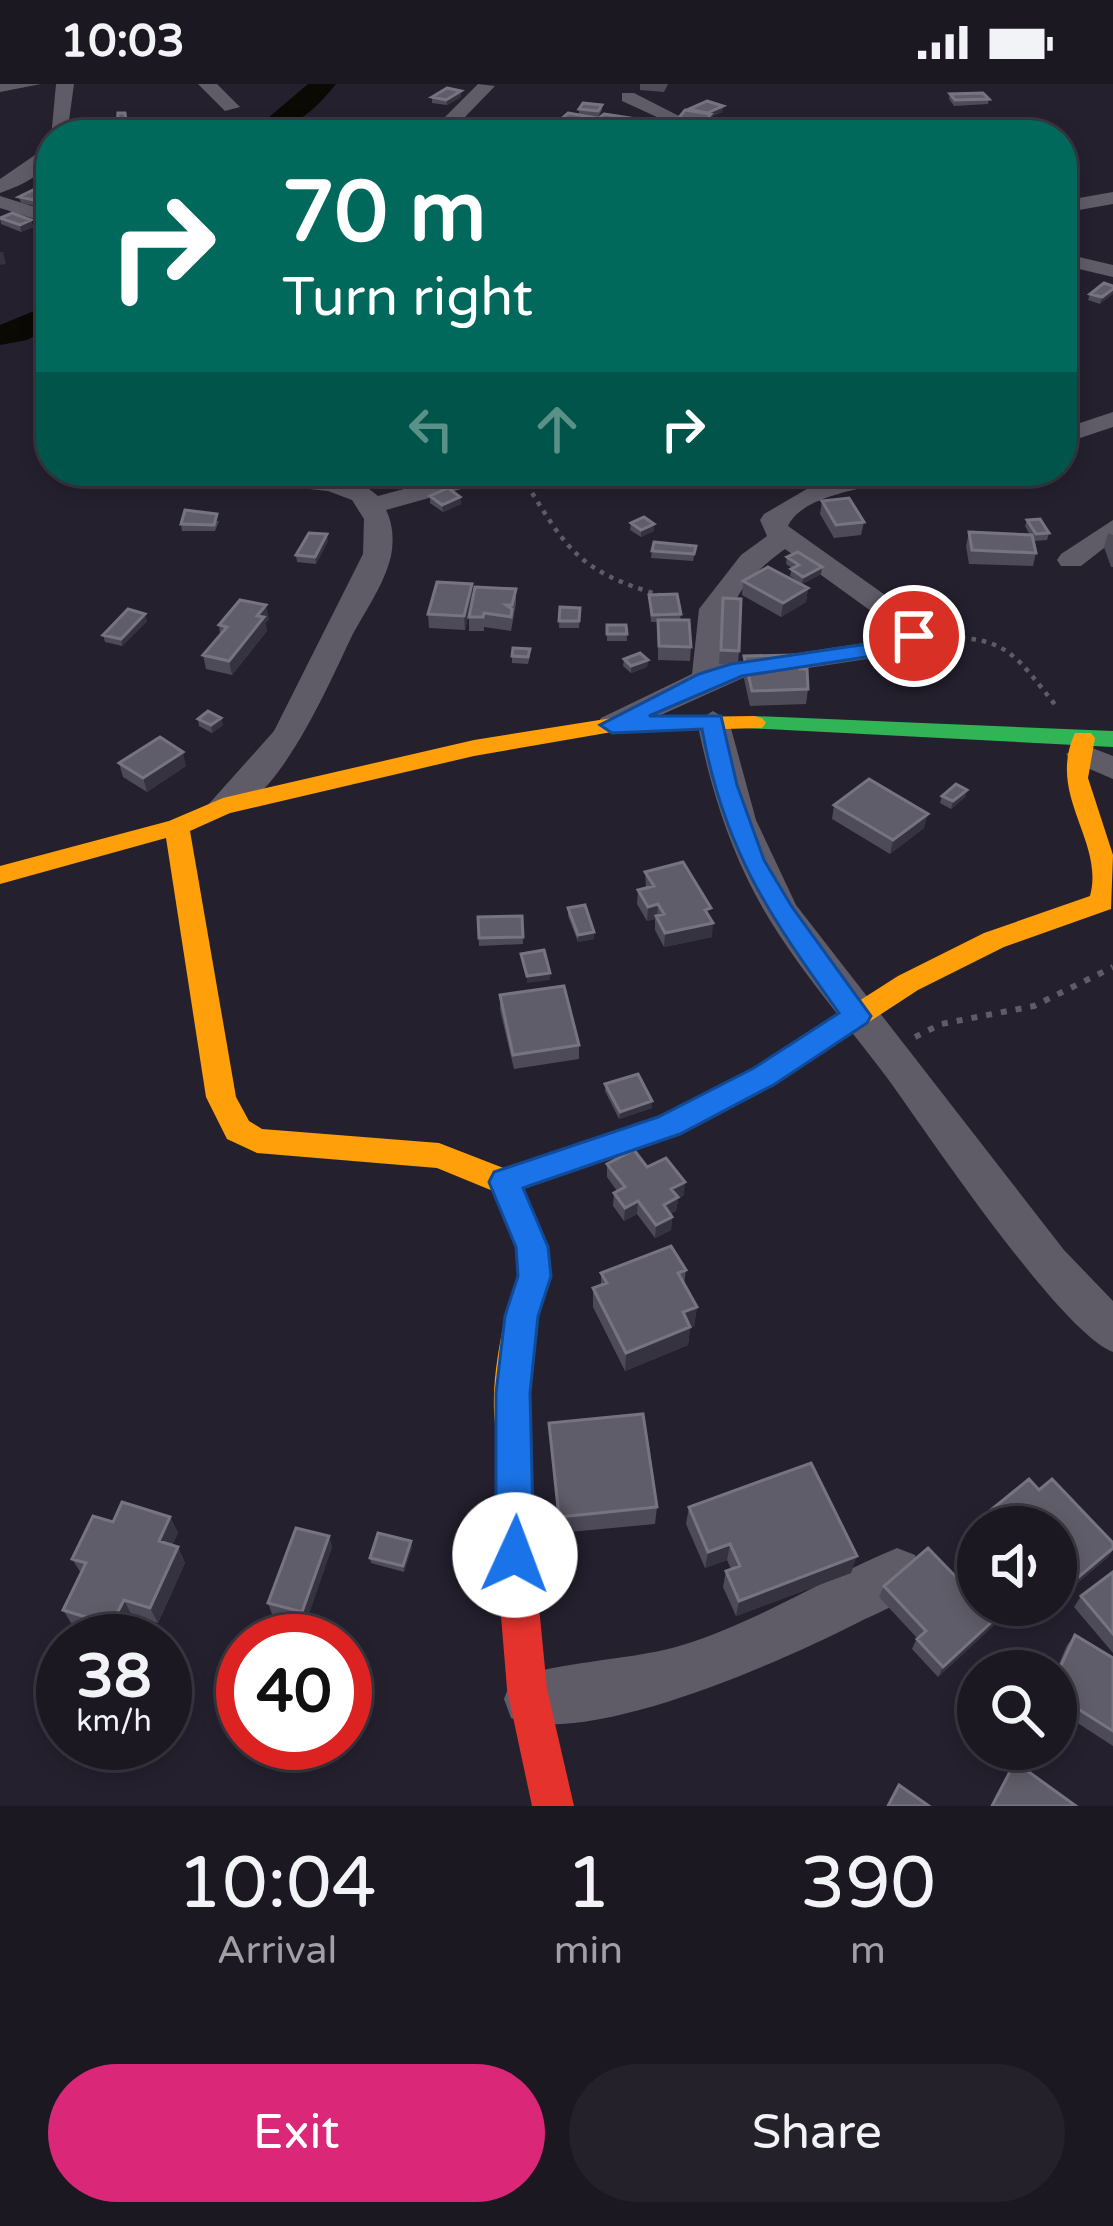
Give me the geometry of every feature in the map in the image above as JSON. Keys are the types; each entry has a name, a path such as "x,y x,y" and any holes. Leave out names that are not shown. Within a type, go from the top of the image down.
{"street":[{"path":"0,87 32,84"},
{"path":"60,120 65,84"},
{"path":"207,84 231,107"},
{"path":"452,120 486,86"},
{"path":"628,97 670,116 666,120"},
{"path":"0,187 36,166"},
{"path":"0,202 36,213"},
{"path":"1077,206 1113,202"},
{"path":"1077,263 1113,271"},
{"path":"1077,432 1113,419"},
{"path":"223,806 269,762 321,678 361,597 379,534 371,506 351,489 328,486"},
{"path":"371,506 444,486"},
{"path":"612,725 707,679 740,669 912,641 914,633 899,618 776,529 773,520 782,510 849,486"},
{"path":"1071,560 1113,528"},
{"path":"707,679 713,609 751,561 786,535"},
{"path":"713,722 725,785 752,860 783,914 1049,1263 1113,1332"},
{"path":"0,875 177,827 223,806 474,748 612,725 713,722 1083,746 1113,740"},
{"path":"177,827 221,1097 238,1130 256,1142 439,1156 505,1182 669,1126 764,1076 908,982 994,940 1102,902 1108,879 1076,778 1083,746"},
{"path":"1083,746 1113,769"},
{"path":"505,1182 532,1247 535,1276 522,1316 513,1393 515,1555 530,1700 554,1806"},
{"path":"530,1700 646,1684 710,1664 782,1637 897,1574"}],"path":[{"path":"527,486 573,559 596,576 713,609"},
{"path":"912,641 974,636 1005,644 1083,746"},
{"path":"886,1054 941,1024 1034,1006 1113,968"}],"building":[{"path":"447,88 461,91 446,100 432,97"},
{"path":"983,93 989,99 955,100 950,94"},
{"path":"707,101 723,106 707,113 689,109"},
{"path":"583,103 602,105 598,111 579,109"},
{"path":"685,110 711,114 706,120 677,120"},
{"path":"568,113 608,120 560,120"},
{"path":"604,114 630,118 609,120 599,118"},
{"path":"36,188 34,200 19,197"},
{"path":"12,213 31,220 20,225 0,218"},
{"path":"1104,283 1113,289 1102,297 1090,294"},
{"path":"448,488 460,497 442,505 430,496"},
{"path":"849,498 864,522 836,525 822,501"},
{"path":"185,510 217,514 214,525 181,524"},
{"path":"644,517 654,524 641,530 631,523"},
{"path":"1040,519 1049,533 1036,534 1027,520"},
{"path":"969,532 1032,535 1036,553 972,550"},
{"path":"309,533 327,534 315,557 296,555"},
{"path":"654,542 696,546 694,554 652,551"},
{"path":"798,552 822,567 803,577 791,569 799,565 787,557"},
{"path":"768,567 808,588 783,603 743,581"},
{"path":"437,582 472,584 464,616 428,614"},
{"path":"475,587 516,589 512,605 506,605 512,609 511,617 484,613 483,617 469,617"},
{"path":"677,594 681,614 652,615 649,595"},
{"path":"723,598 741,599 739,651 721,650"},
{"path":"240,600 266,605 257,616 264,617 229,661 203,655 227,627 219,625"},
{"path":"560,607 580,608 579,621 559,621"},
{"path":"128,609 145,614 121,639 103,635"},
{"path":"658,620 689,620 691,647 659,646"},
{"path":"607,625 626,625 627,634 607,634"},
{"path":"513,648 530,649 528,657 512,656"},
{"path":"640,653 648,660 631,666 624,659"},
{"path":"797,655 800,669 807,669 808,689 752,691 744,656"},
{"path":"208,711 221,718 211,725 198,719"},
{"path":"160,737 183,752 143,778 119,763"},
{"path":"869,779 928,814 893,840 834,805"},
{"path":"956,784 967,790 953,801 942,796"},
{"path":"683,862 711,908 705,910 713,923 665,933 656,916 664,914 658,904 648,907 638,890 654,886 645,872"},
{"path":"585,905 594,932 578,935 568,908"},
{"path":"522,916 523,937 479,938 478,917"},
{"path":"544,950 550,973 527,976 521,954"},
{"path":"564,986 579,1045 513,1055 500,995"},
{"path":"638,1074 652,1101 620,1112 605,1084"},
{"path":"634,1150 647,1167 666,1158 685,1182 671,1189 678,1197 664,1205 672,1217 656,1225 638,1201 625,1208 614,1193 625,1187 607,1164"},
{"path":"671,1246 686,1270 678,1273 697,1307 683,1312 690,1327 626,1353 593,1288 607,1283 601,1273"},
{"path":"643,1414 657,1507 559,1517 549,1423"},
{"path":"811,1463 857,1556 739,1601 726,1571 740,1566 730,1544 708,1552 689,1507"},
{"path":"1029,1479 1039,1490 1052,1479 1113,1543 1113,1548 1077,1578 1077,1506 996,1506"},
{"path":"122,1502 170,1517 159,1541 178,1547 150,1608 124,1600 117,1614 63,1610 86,1563 72,1559 93,1516 113,1522"},
{"path":"296,1528 329,1536 302,1612 268,1603"},
{"path":"378,1533 411,1541 403,1566 370,1558"},
{"path":"928,1548 957,1578 957,1626 987,1626 943,1667 917,1639 926,1631 884,1586"},
{"path":"1113,1572 1113,1634 1081,1596"},
{"path":"1075,1635 1113,1658 1113,1731 1077,1708 1077,1650 1068,1650"},
{"path":"1011,1770 1026,1770 1076,1806 992,1806"},
{"path":"899,1785 929,1806 888,1806"}],"waterway":[{"path":"282,120 323,84"},
{"path":"0,335 36,322"}],"traffic: fast":[{"path":"754,723 1113,739"}],"traffic: slow":[{"path":"0,875 177,827 223,806 474,748 612,725 754,723"},
{"path":"505,1182 669,1126 764,1076 908,983 994,940 1102,902 1108,879 1076,778 1083,738"},
{"path":"177,827 221,1097 238,1130 257,1141 439,1156 505,1182 532,1247 535,1277 522,1316 513,1392 514,1438"}],"traffic: jam":[{"path":"514,1438 515,1555 527,1689 553,1806"}],"route":[{"path":"515,1555 513,1393 522,1316 535,1276 532,1247 505,1182 669,1126 764,1076 857,1016 783,914 752,860 725,785 713,722 612,725 707,679 740,669 910,645 914,636"}]}
